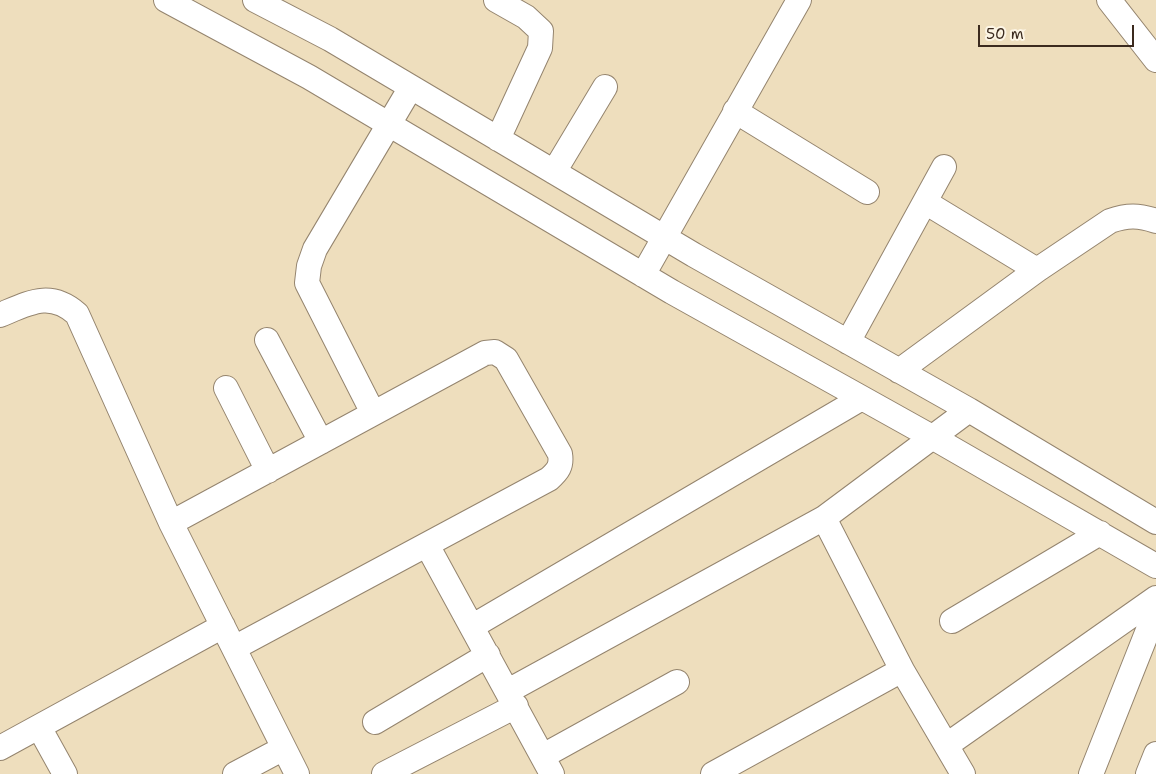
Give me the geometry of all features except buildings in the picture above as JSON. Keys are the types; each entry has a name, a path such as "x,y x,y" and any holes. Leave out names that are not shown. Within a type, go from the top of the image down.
{"street":[{"path":"166,0 309,77 643,275 932,437 1156,566"},
{"path":"255,0 330,39 665,238 969,410 1156,522"},
{"path":"496,0 526,17 541,32 540,48 498,139"},
{"path":"1109,0 1156,60"},
{"path":"643,275 735,111 788,6"},
{"path":"373,413 307,282 309,266 316,249 411,87"},
{"path":"554,172 605,87"},
{"path":"735,111 866,192"},
{"path":"848,342 944,167"},
{"path":"925,202 1037,270"},
{"path":"899,371 1037,270 1110,221 1123,216 1141,216 1156,221"},
{"path":"0,315 37,300 53,301 67,305 77,314 172,524 297,774"},
{"path":"268,340 321,442"},
{"path":"172,524 485,353 495,352 506,359 560,454 561,462 557,471 549,479 234,648"},
{"path":"226,388 268,471"},
{"path":"473,626 862,398"},
{"path":"384,774 824,518 969,410"},
{"path":"824,518 902,670 964,774"},
{"path":"952,621 1100,533"},
{"path":"427,545 548,765 677,682"},
{"path":"947,745 1156,598"},
{"path":"1091,774 1156,610"},
{"path":"0,748 223,626"},
{"path":"375,722 488,655"},
{"path":"721,772 902,670"},
{"path":"39,727 65,774"},
{"path":"235,774 284,748"},
{"path":"1148,774 1156,754"}]}
